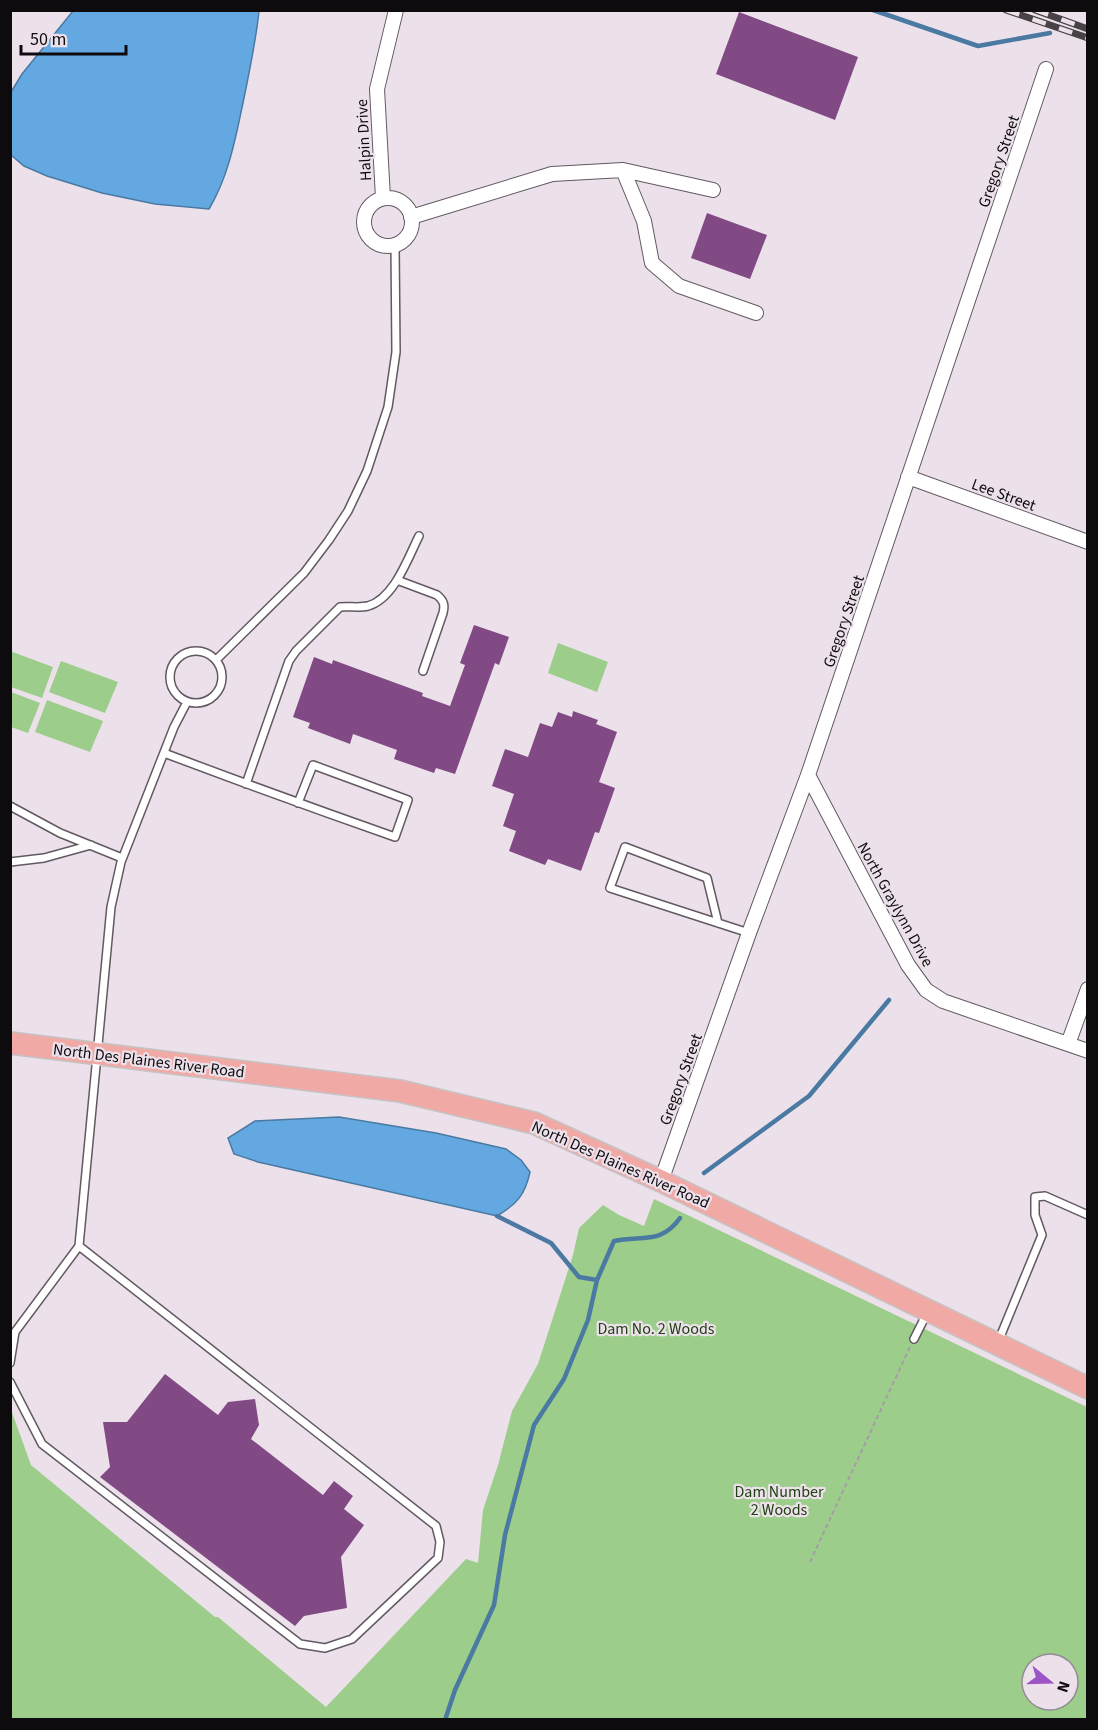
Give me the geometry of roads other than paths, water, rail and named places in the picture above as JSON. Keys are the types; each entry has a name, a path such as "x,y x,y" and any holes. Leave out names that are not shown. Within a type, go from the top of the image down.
{"main road":[{"name":"North Des Plaines River Road","path":"10,1043 96,1052 411,1094 534,1123 661,1181 1088,1388"}],"street":[{"name":"Halpin Drive","path":"383,198 377,89 396,10"},
{"name":"Gregory Street","path":"661,1181 749,933 808,776 1046,69"},
{"path":"411,217 552,174 623,170 713,190"},
{"path":"623,170 644,221 652,263 679,286 756,313"},
{"path":"383,198 401,202 406,206 411,217 410,231 395,245 381,245 374,242 365,231 366,211 376,201 383,198"},
{"name":"Lee Street","path":"908,477 1088,542"},
{"name":"North Graylynn Drive","path":"808,776 908,965 926,990 943,1001 1088,1051"},
{"path":"1068,1044 1088,989"}],"lane":[{"path":"216,660 304,573 348,511 367,471 388,407 396,352 395,245"},
{"path":"246,784 296,651 340,607 370,606 391,590 419,536"},
{"path":"397,580 437,595 445,605 423,671"},
{"path":"192,651 201,651 216,660 223,676 218,693 204,703 195,704 179,698 170,683 172,666 177,659 192,651"},
{"path":"10,1364 15,1332 79,1246 111,907 122,858 186,702"},
{"path":"164,753 298,803 395,837 408,800 313,765 298,803"},
{"path":"10,806 60,833 122,858"},
{"path":"10,862 44,858 91,845"},
{"path":"718,923 707,878 625,847 610,888 718,923 749,933"},
{"path":"997,1344 1042,1235 1035,1215 1035,1197 1045,1196 1088,1215"},
{"path":"10,1382 42,1444 300,1644 325,1648 352,1640 438,1558 440,1542 436,1526 79,1246"},
{"path":"914,1339 928,1310"}],"water":[{"path":"73,11 259,11 253,54 235,141 222,183 209,209 155,204 102,193 47,176 24,166 11,155 11,92 22,74"},
{"path":"339,1117 436,1133 506,1149 521,1160 530,1172 526,1187 515,1203 497,1216 258,1162 234,1154 228,1138 255,1121"}],"waterway":[{"path":"873,10 978,46 1050,33"},
{"path":"704,1173 809,1096 889,1000"},
{"path":"497,1216 551,1243 579,1277 597,1280"},
{"path":"445,1720 455,1690 494,1605 505,1535 534,1425 564,1379 588,1320 597,1280 614,1241 658,1236 680,1218"}],"railway":[{"path":"1006,10 1088,38"},
{"path":"1035,10 1088,29"}],"park label":[{"name":"Dam No. 2 Woods","path":"656,1328"},
{"name":"Dam Number 2 Woods","path":"779,1500"}]}
